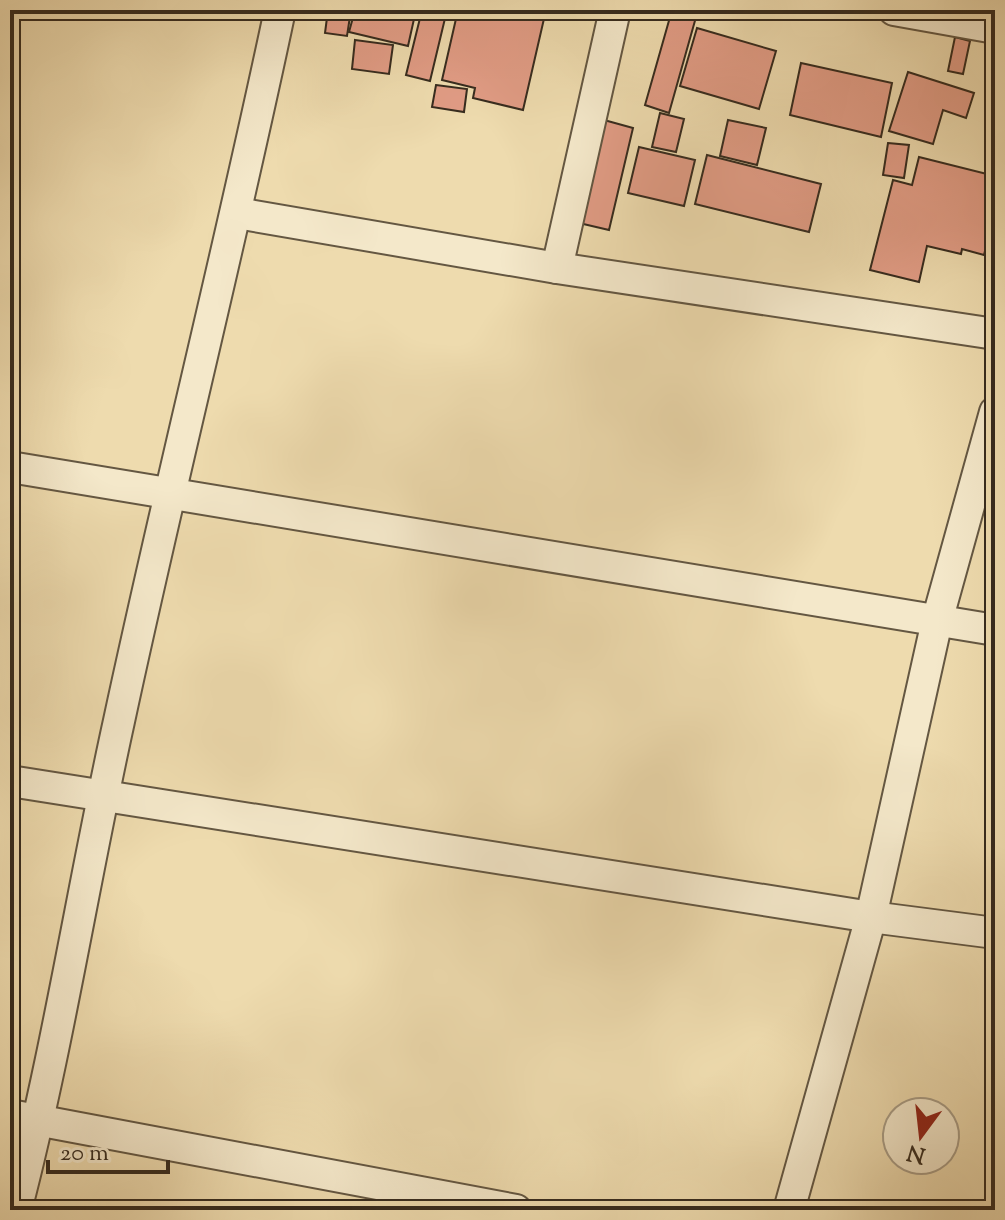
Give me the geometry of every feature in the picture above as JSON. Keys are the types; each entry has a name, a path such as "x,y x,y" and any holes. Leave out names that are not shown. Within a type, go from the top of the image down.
{"street":[{"path":"16,1210 25,1118 102,796 168,493 237,213 280,10"},
{"path":"557,268 615,10"},
{"path":"894,10 995,28"},
{"path":"237,213 557,268 995,334"},
{"path":"789,1210 871,917 937,621 995,412"},
{"path":"10,467 995,630"},
{"path":"10,781 871,917 995,933"},
{"path":"25,1118 516,1210"}],"building":[{"path":"328,10 351,10 347,36 325,33"},
{"path":"355,10 416,10 408,46 349,32"},
{"path":"422,10 447,10 430,81 406,75"},
{"path":"458,10 481,16 483,10 546,10 523,110 473,98 475,88 442,80"},
{"path":"672,10 698,10 669,113 645,105"},
{"path":"697,28 776,51 759,109 680,86"},
{"path":"955,37 970,41 963,74 948,71"},
{"path":"355,40 393,45 389,74 352,69"},
{"path":"801,63 892,83 881,137 790,115"},
{"path":"908,72 974,93 966,118 943,110 933,144 889,131"},
{"path":"436,85 467,89 464,112 432,107"},
{"path":"660,113 684,119 676,152 652,147"},
{"path":"604,120 633,128 609,230 579,223"},
{"path":"728,120 766,128 757,165 720,156"},
{"path":"888,143 909,145 904,178 883,175"},
{"path":"639,147 695,160 684,206 628,193"},
{"path":"707,155 821,184 809,232 695,204"},
{"path":"919,157 995,176 995,211 984,255 962,249 961,254 927,246 919,282 870,270 893,180 912,185"}]}
